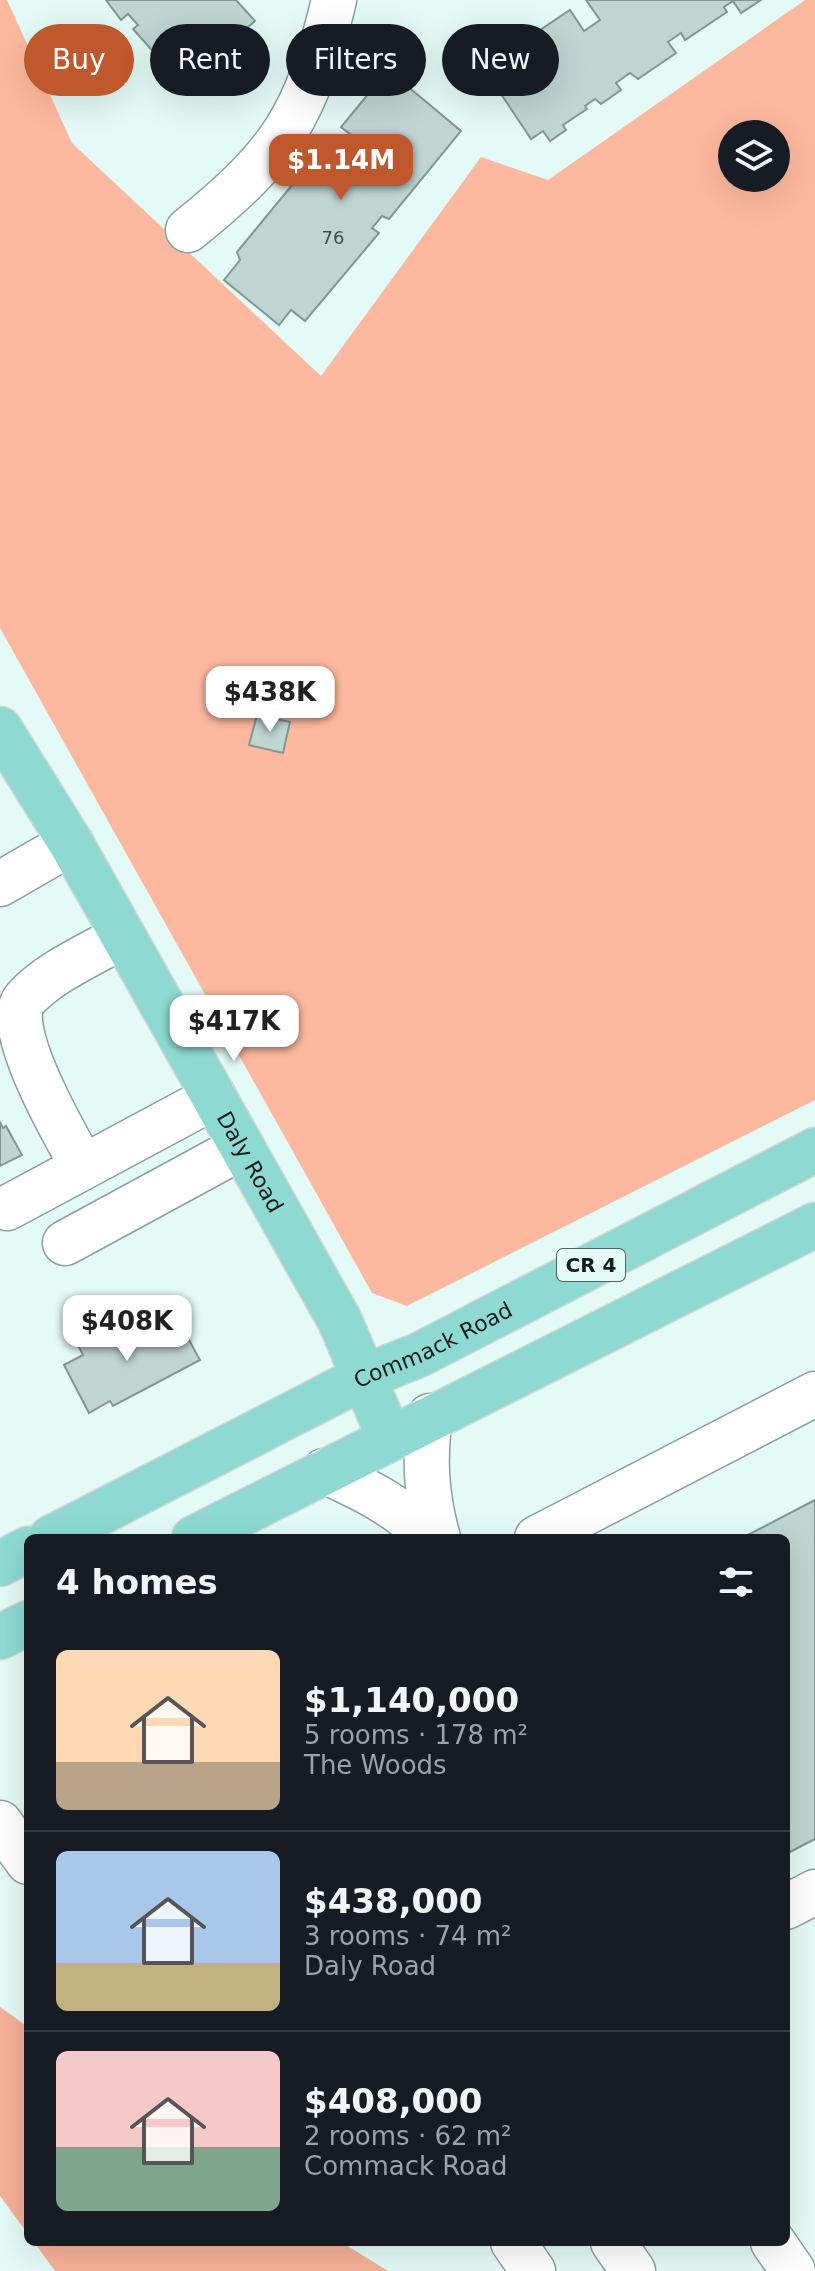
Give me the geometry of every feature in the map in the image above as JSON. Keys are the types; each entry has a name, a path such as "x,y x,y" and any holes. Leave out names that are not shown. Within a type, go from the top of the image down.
{"main road":[{"name":"Daly Road","path":"0,729 71,843 340,1321 366,1376 389,1437"},
{"name":"Commack Road","path":"59,1534 366,1376 419,1355 815,1150"},
{"path":"202,1534 430,1416 618,1327 815,1225"},
{"path":"0,1564 24,1551"},
{"path":"0,1637 24,1625"}],"street":[{"path":"188,230 234,193 273,152 300,111 319,63 334,0"},
{"path":"0,884 71,843"},
{"path":"83,1167 43,1092 17,1016 23,1001 43,984 123,936"},
{"path":"7,1208 214,1097"},
{"path":"65,1243 242,1147"},
{"path":"545,1534 815,1394"},
{"path":"430,1416 424,1460 428,1503 437,1534"},
{"path":"324,1471 368,1490 409,1515 426,1534"},
{"path":"0,1813 24,1800"},
{"path":"0,1823 24,1856"},
{"path":"790,1905 815,1892"},
{"path":"516,2246 533,2271"},
{"path":"616,2246 633,2271"},
{"path":"776,2246 793,2271"}],"shaded area":[{"path":"0,0 7,0 24,37 24,96 51,96 72,143 321,376 481,157 548,180 805,0 815,0 815,1100 407,1306 372,1293 0,628"},
{"path":"0,2007 24,2024 24,2229 0,2196"},
{"path":"37,2246 347,2246 388,2271 55,2271"}],"building":[{"path":"106,0 236,0 255,21 252,24 150,24 150,48 134,30 138,25 128,14 121,20"},
{"path":"586,0 761,0 741,13 733,1 724,7 727,12 685,40 681,33 668,42 676,53 638,79 630,73 616,83 621,90 601,104 595,99 585,106 587,109 563,125 566,130 550,141 543,131 531,139 502,96 559,96 559,24 549,24 570,10 584,31 600,20"},
{"path":"367,96 419,96 461,131 389,219 382,216 372,228 379,233 305,321 291,310 279,325 224,280 240,260 237,252 330,139 350,156 361,143 341,127"},
{"path":"257,715 290,722 283,753 249,745"},
{"path":"0,1122 3,1128 6,1126 22,1155 0,1166"},
{"path":"177,1318 200,1360 113,1406 110,1401 89,1413 64,1365 83,1355 70,1330 88,1320 101,1344 125,1331 131,1342"},
{"path":"815,1500 815,1839 790,1852 790,1534 750,1534"}]}
